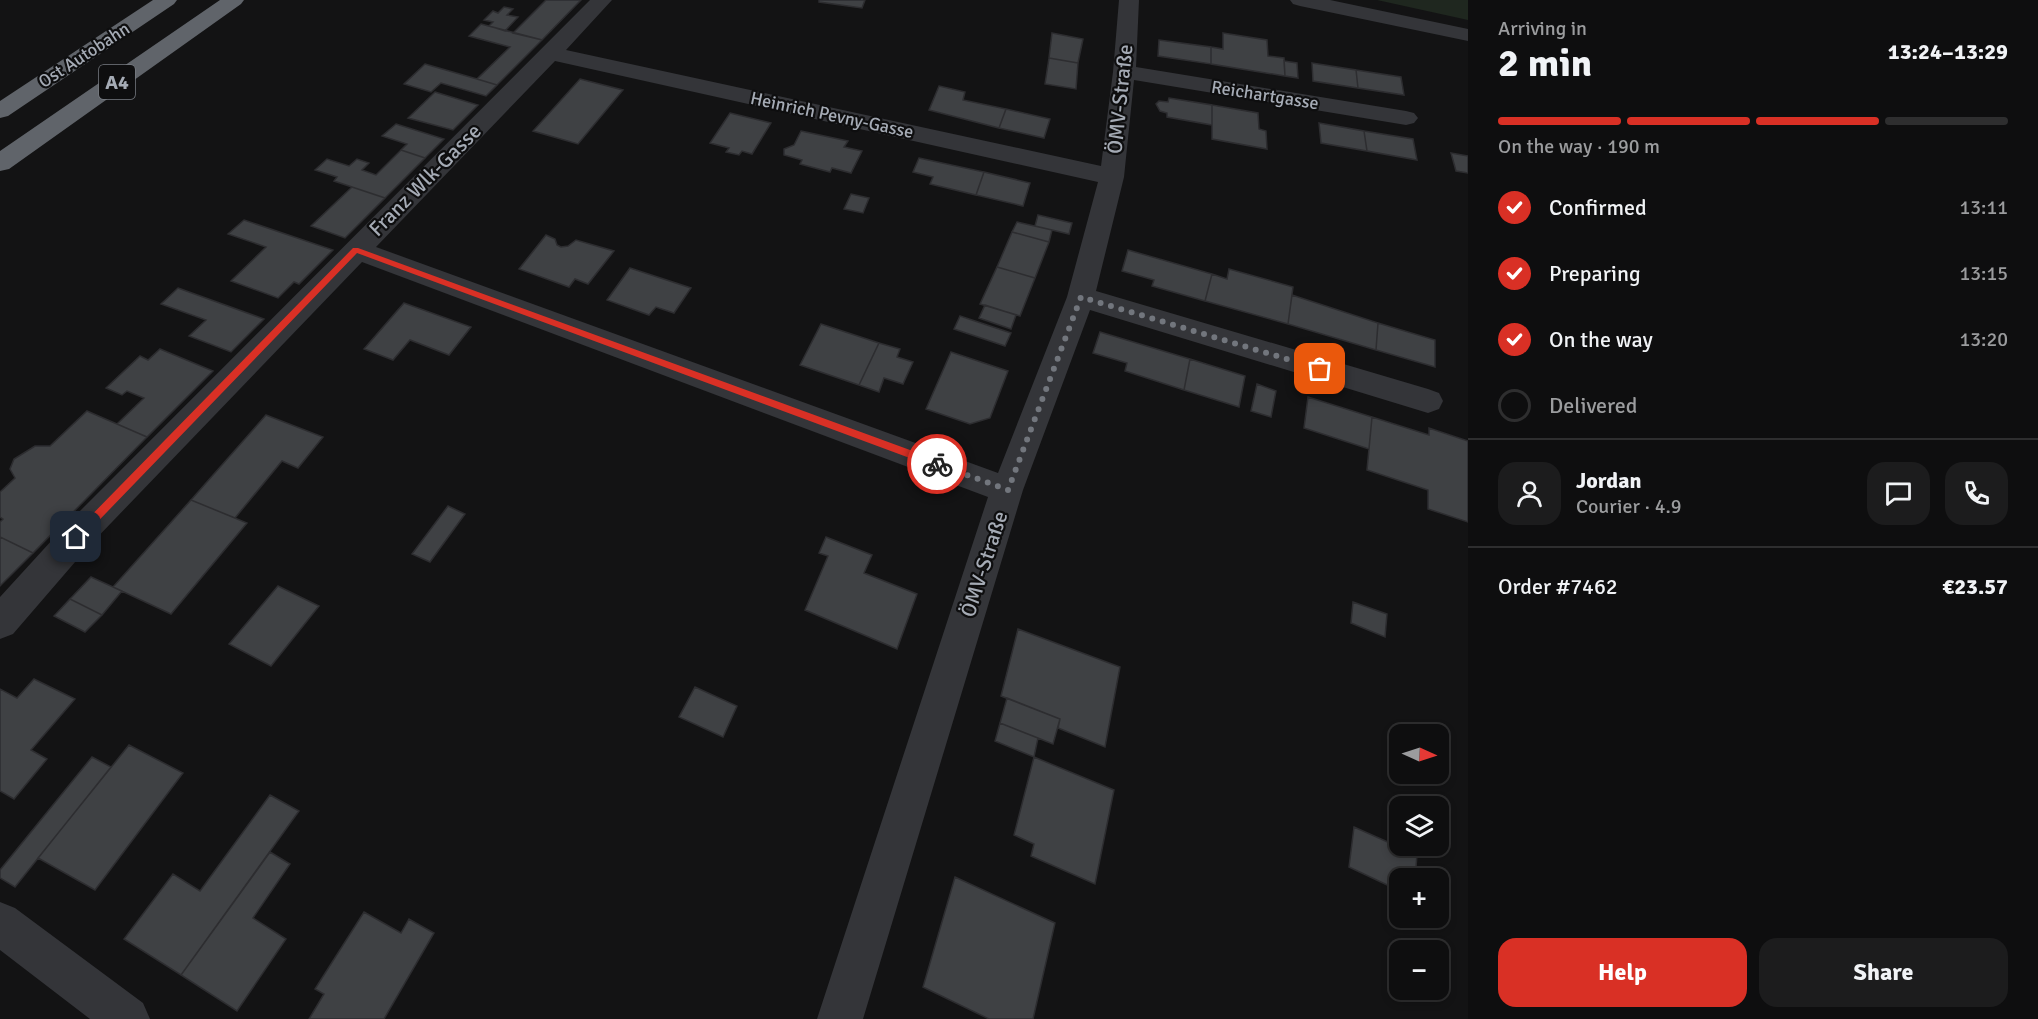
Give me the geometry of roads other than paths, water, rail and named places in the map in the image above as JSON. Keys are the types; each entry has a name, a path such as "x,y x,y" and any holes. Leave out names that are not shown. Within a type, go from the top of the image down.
{"highway":[{"name":"Ost Autobahn","path":"0,111 167,0"},
{"name":"Ost Autobahn","path":"0,163 234,0"}],"street":[{"name":"Franz Wlk-Gasse","path":"0,621 76,537 602,0"},
{"name":"ÖMV-Straße","path":"840,1019 1008,490 1081,297 1112,177 1124,72 1129,0"},
{"path":"1300,0 1468,35"},
{"name":"Heinrich Pevny-Gasse","path":"551,53 1112,177"},
{"name":"Reichartgasse","path":"1124,72 1406,118"},
{"path":"356,250 1008,490"},
{"path":"1081,297 1428,401"},
{"path":"0,923 127,1019"}]}
